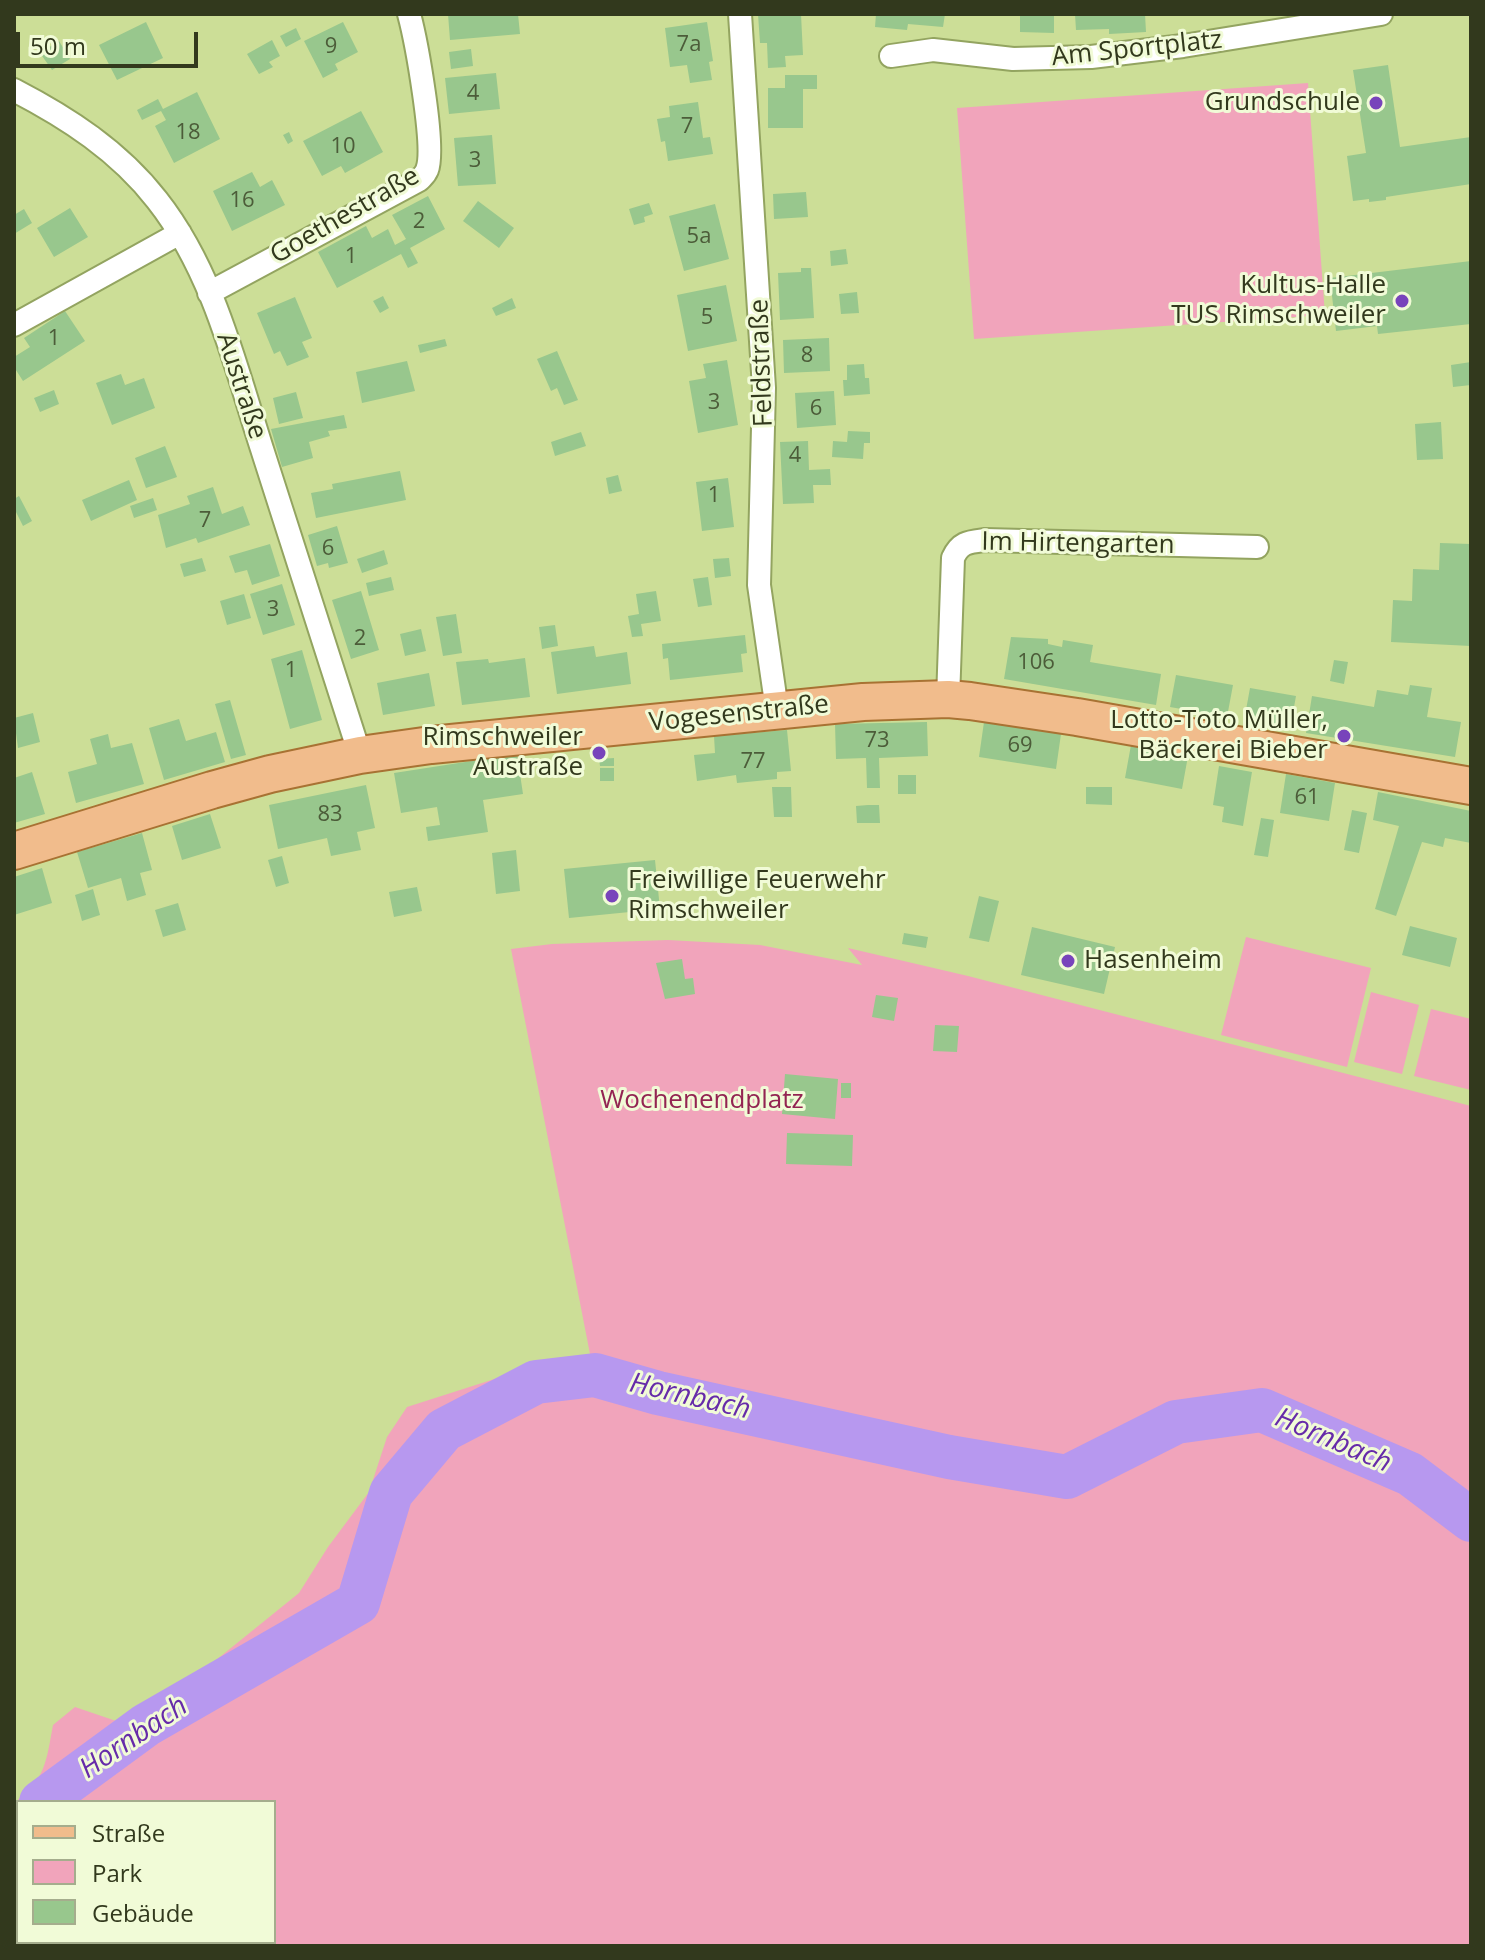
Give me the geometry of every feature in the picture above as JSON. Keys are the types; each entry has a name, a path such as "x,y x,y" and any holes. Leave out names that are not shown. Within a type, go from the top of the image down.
{"main road":[{"name":"Vogesenstraße","path":"14,851 212,790 360,755 459,742 863,702 948,699 1077,717 1471,786"}],"street":[{"name":"Goethestraße","path":"209,293 419,180 426,173 429,162 426,113 418,48 409,14"},
{"name":"Feldstraße","path":"740,14 764,388 759,585 777,710"},
{"name":"Am Sportplatz","path":"891,56 933,50 1013,59 1091,57 1211,42 1381,14"},
{"name":"Austraße","path":"14,90 85,131 128,168 156,199 180,233 209,293 229,347 360,755"},
{"path":"14,325 180,233"},
{"name":"Im Hirtengarten","path":"948,699 953,558 963,543 985,540 1257,547"}],"green space":[{"path":"1308,83 1325,315 974,339 957,108"},
{"path":"1246,937 1371,968 1347,1067 1221,1035"},
{"name":"Wochenendplatz","path":"668,940 760,945 862,965 848,948 1471,1106 1471,1946 14,1946 16,1801 16,1944 276,1944 276,1800 18,1800 39,1778 53,1725 75,1707 125,1724 174,1694 299,1593 369,1492 387,1437 407,1407 535,1366 590,1354 511,949 552,944"},
{"path":"1371,992 1419,1005 1402,1074 1354,1062"},
{"path":"1431,1009 1471,1019 1471,1090 1414,1076"}],"building":[{"path":"448,14 518,14 520,34 450,40"},
{"path":"758,14 801,14 803,55 785,56 786,67 768,68 767,43 760,43"},
{"path":"876,14 945,14 943,27 908,24 907,30 875,27"},
{"path":"1020,14 1054,14 1054,33 1020,32"},
{"path":"1075,14 1145,14 1146,32 1109,34 1109,29 1076,30"},
{"path":"146,22 163,58 117,80 99,45"},
{"path":"343,22 358,52 335,64 338,70 323,78 304,41"},
{"path":"707,22 713,61 709,62 712,80 690,83 687,65 670,67 665,28"},
{"path":"296,28 301,39 286,47 280,36"},
{"path":"272,40 280,56 269,62 273,67 259,74 247,54"},
{"path":"59,41 70,59 52,70 40,53"},
{"path":"471,49 473,66 451,69 449,52"},
{"name":"Grundschule","path":"1388,65 1400,147 1471,137 1471,184 1386,197 1386,200 1353,201 1347,156 1366,153 1353,70"},
{"path":"496,73 500,109 449,114 445,78"},
{"path":"785,75 817,75 817,89 803,89 803,128 768,128 768,88 785,88"},
{"path":"197,92 220,139 174,163 155,126 166,120 161,111 142,120 137,110 158,99 163,109"},
{"path":"698,102 703,138 710,137 713,154 668,161 657,119 670,117 669,106"},
{"path":"361,111 383,152 345,173 341,166 322,176 303,141"},
{"path":"289,132 293,141 288,144 283,135"},
{"path":"492,135 496,184 458,186 454,138"},
{"path":"252,172 260,187 272,180 285,205 232,231 213,191"},
{"path":"806,192 808,217 774,219 773,194"},
{"path":"428,196 445,229 410,248 418,263 408,268 401,254 337,288 318,252 366,226 372,238 388,229 395,245 406,239 392,215"},
{"path":"478,201 514,228 499,248 463,221"},
{"path":"649,203 653,214 644,217 645,222 634,225 629,209"},
{"path":"715,204 729,259 684,271 669,216"},
{"path":"70,208 88,237 54,257 37,228"},
{"path":"24,209 32,223 14,234 14,215"},
{"path":"846,249 848,264 831,266 830,251"},
{"name":"Kultus-Halle TUS Rimschweiler","path":"1471,261 1471,324 1378,334 1377,326 1336,331 1330,278"},
{"path":"801,268 811,268 814,318 780,320 778,273 801,272"},
{"path":"726,285 737,341 688,351 677,295"},
{"path":"857,292 859,313 841,314 839,294"},
{"path":"383,296 389,308 380,313 373,301"},
{"path":"295,297 312,338 302,342 309,357 287,366 280,351 274,354 257,313"},
{"path":"512,298 516,308 496,316 492,308"},
{"path":"65,311 85,341 23,381 14,367 14,357 30,347 24,338"},
{"path":"829,338 830,371 784,373 783,340"},
{"path":"445,339 447,346 420,353 418,345"},
{"path":"557,351 578,400 564,405 557,388 551,391 537,359"},
{"path":"727,360 738,425 698,433 689,381 706,378 703,364"},
{"path":"407,361 415,391 362,403 356,372"},
{"path":"1471,362 1471,385 1453,387 1451,365"},
{"path":"864,364 870,394 844,396 843,380 847,380 847,365"},
{"path":"121,374 125,385 144,378 155,408 112,425 96,383"},
{"path":"54,390 59,404 40,412 34,398"},
{"path":"834,391 836,425 797,428 795,393"},
{"path":"296,392 303,418 279,424 273,398"},
{"path":"344,415 347,428 328,431 330,436 309,442 313,458 282,467 271,429"},
{"path":"1441,422 1443,459 1417,460 1415,424"},
{"path":"848,431 870,432 870,443 864,443 863,459 832,457 833,441 847,442"},
{"path":"581,432 586,446 555,456 551,442"},
{"path":"808,441 809,470 830,469 831,485 813,485 814,503 783,504 780,442"},
{"path":"165,446 177,477 146,488 135,458"},
{"path":"400,471 406,500 316,518 311,493 333,489 332,484"},
{"path":"618,475 622,491 609,494 606,478"},
{"path":"728,478 734,527 702,531 696,482"},
{"path":"129,480 137,500 91,521 82,500"},
{"path":"213,487 222,514 243,506 250,525 198,543 196,538 166,548 158,515 190,504 187,496"},
{"path":"19,496 32,521 23,526 14,508 14,499"},
{"path":"153,498 157,510 134,518 130,506"},
{"path":"337,526 348,563 329,568 328,563 317,566 308,535"},
{"path":"1440,543 1471,544 1471,646 1391,642 1393,600 1412,601 1413,569 1439,570"},
{"path":"270,544 280,576 252,585 247,570 235,573 229,556"},
{"path":"384,550 388,564 362,573 357,559"},
{"path":"202,558 206,571 184,577 180,564"},
{"path":"729,558 731,576 715,578 713,559"},
{"path":"391,577 394,590 369,596 366,583"},
{"path":"708,577 712,605 698,607 693,579"},
{"path":"282,584 295,625 263,635 250,594"},
{"path":"361,591 379,650 351,659 332,600"},
{"path":"656,591 661,621 641,624 643,636 632,637 628,616 639,614 636,594"},
{"path":"244,594 251,618 227,625 220,601"},
{"path":"456,614 462,653 443,656 436,617"},
{"path":"555,625 558,646 542,649 539,627"},
{"path":"421,629 426,651 405,656 400,634"},
{"path":"745,635 747,653 741,654 743,672 670,680 668,658 663,659 662,644"},
{"path":"1011,637 1048,639 1048,644 1062,647 1063,640 1093,645 1090,662 1161,674 1156,705 1004,679"},
{"path":"594,646 596,657 627,652 631,684 557,694 551,652"},
{"path":"302,650 322,720 290,729 271,659"},
{"path":"525,658 530,697 462,705 456,662 488,659 489,663"},
{"path":"1334,660 1348,662 1344,684 1330,681"},
{"path":"429,673 435,706 383,715 377,683"},
{"path":"1176,675 1233,685 1227,717 1170,707"},
{"path":"1410,685 1432,688 1427,717 1461,722 1455,757 1306,733 1312,696 1374,707 1377,690 1408,695"},
{"path":"1250,688 1296,696 1290,729 1244,721"},
{"path":"230,700 246,755 231,759 215,704"},
{"path":"33,713 40,742 18,748 14,718"},
{"path":"179,719 186,741 216,732 225,762 164,780 149,728"},
{"path":"927,722 928,756 879,758 880,788 867,788 866,758 836,759 835,724"},
{"path":"984,722 1061,734 1056,769 979,757"},
{"path":"787,730 791,771 777,772 777,779 737,783 736,775 697,781 694,755 715,753 714,736"},
{"path":"108,734 111,748 132,743 144,784 76,803 68,772 97,764 90,739"},
{"path":"1131,745 1188,756 1182,789 1125,778"},
{"path":"517,754 523,794 483,800 488,832 428,841 426,827 440,825 437,807 401,813 394,773"},
{"path":"614,758 614,766 600,766 599,759"},
{"path":"1219,766 1252,772 1243,826 1222,822 1224,807 1213,805"},
{"path":"600,768 614,768 614,781 600,781"},
{"path":"32,772 45,814 14,823 14,778"},
{"path":"1286,774 1335,783 1329,821 1280,813"},
{"path":"898,775 916,775 916,794 898,794"},
{"path":"366,785 375,828 357,832 361,850 331,856 327,838 278,849 269,805"},
{"path":"772,787 791,787 792,817 774,817"},
{"path":"1086,787 1112,787 1112,805 1086,804"},
{"path":"1378,792 1471,811 1471,843 1445,838 1443,847 1422,842 1396,916 1375,909 1399,826 1373,820"},
{"path":"879,805 880,823 857,823 856,806"},
{"path":"1352,810 1367,813 1359,853 1344,850"},
{"path":"210,814 221,848 182,860 172,826"},
{"path":"1261,818 1274,820 1268,857 1254,855"},
{"path":"142,833 152,870 140,873 146,895 127,901 121,878 88,888 77,852"},
{"path":"516,850 520,891 496,894 492,853"},
{"path":"282,856 289,883 276,887 268,860"},
{"name":"Freiwillige Feuerwehr Rimschweiler","path":"655,860 660,909 569,918 564,869"},
{"path":"42,868 52,903 14,915 14,877"},
{"path":"417,887 422,911 394,917 389,892"},
{"path":"93,889 100,915 82,921 75,895"},
{"path":"979,896 999,901 989,942 969,938"},
{"path":"178,903 186,930 163,937 155,910"},
{"path":"1410,926 1457,938 1450,967 1402,955"},
{"name":"Hasenheim","path":"1032,927 1115,947 1104,994 1021,975"},
{"path":"904,933 928,937 926,948 902,944"},
{"path":"682,959 685,979 693,978 695,994 665,999 656,963"},
{"path":"876,995 898,998 894,1021 872,1017"},
{"path":"935,1025 959,1026 957,1052 933,1051"},
{"path":"785,1074 838,1079 835,1119 782,1114"},
{"path":"841,1083 851,1083 851,1098 841,1098"},
{"path":"787,1133 853,1135 852,1166 786,1164"}],"waterway":[{"name":"Hornbach","path":"44,1800 146,1725 358,1603 391,1493 444,1430 536,1382 595,1375 658,1393 949,1457 1067,1477 1176,1422 1262,1410 1410,1474 1471,1520"}],"place":[{"name":"Grundschule","path":"1376,103"},
{"name":"Kultus-Halle TUS Rimschweiler","path":"1402,301"},
{"name":"Lotto-Toto Müller, Bäckerei Bieber","path":"1344,736"},
{"name":"Rimschweiler Austraße","path":"599,753"},
{"name":"Freiwillige Feuerwehr Rimschweiler","path":"612,896"},
{"name":"Hasenheim","path":"1068,961"}]}
